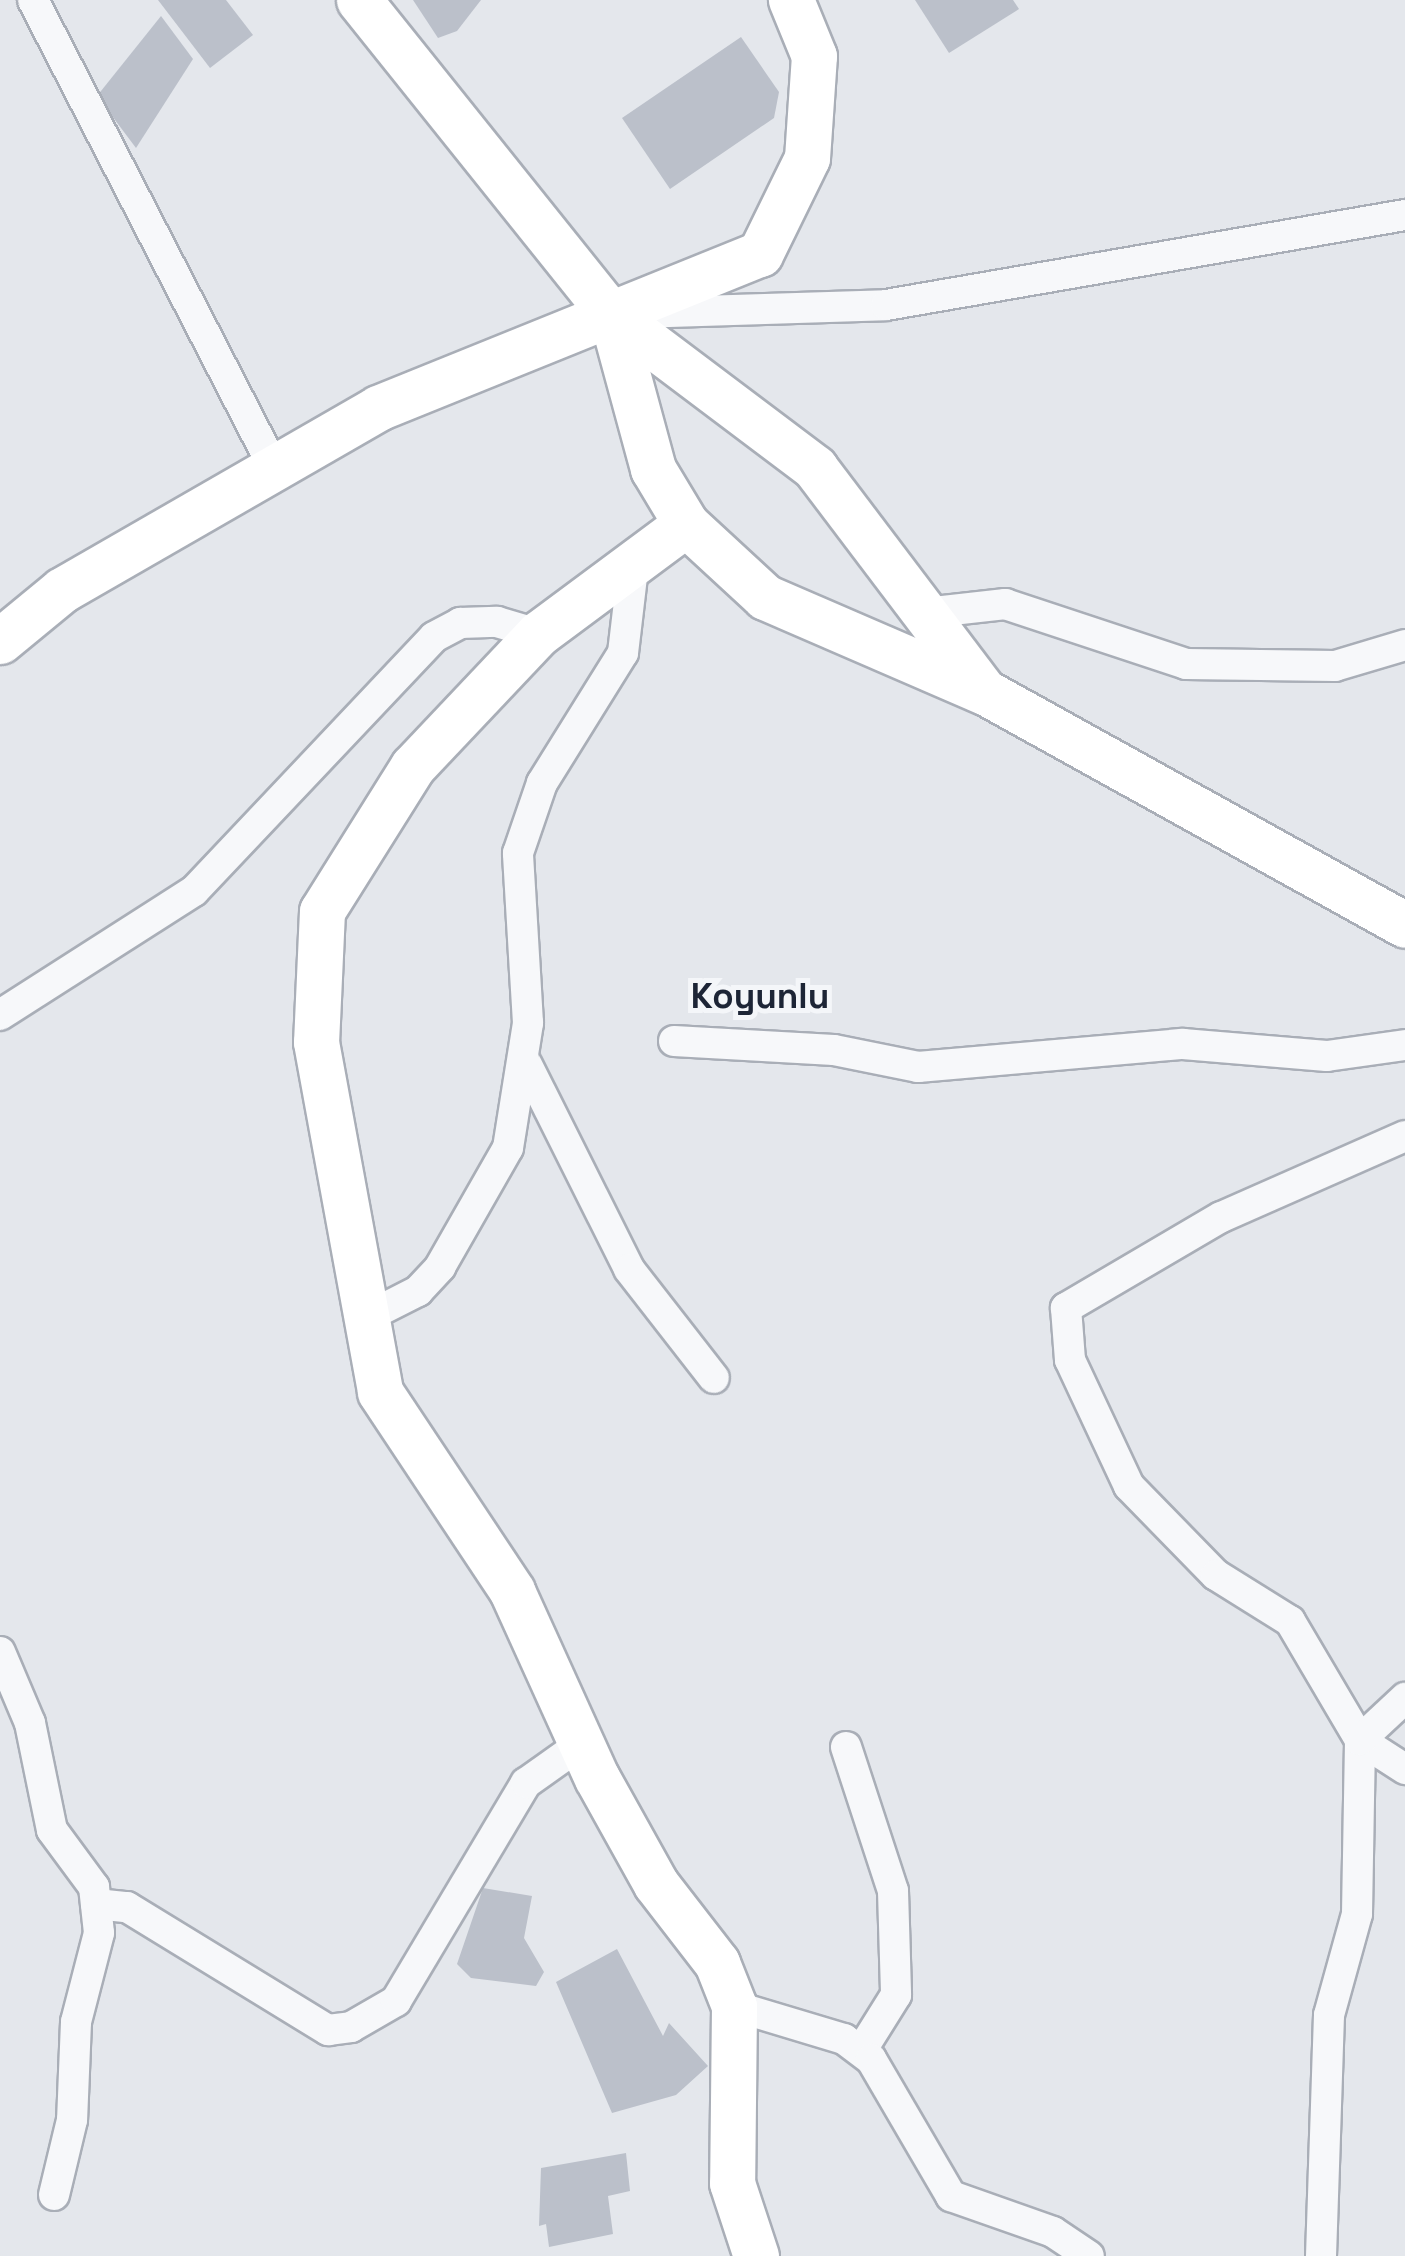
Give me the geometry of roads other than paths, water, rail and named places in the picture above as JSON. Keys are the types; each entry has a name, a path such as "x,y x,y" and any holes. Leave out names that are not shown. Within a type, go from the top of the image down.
{"street":[{"path":"33,0 274,468"},
{"path":"359,0 611,314 815,468 985,692"},
{"path":"0,640 62,590 378,408 760,254 807,158 814,56 791,0"},
{"path":"611,314 886,305 1405,215"},
{"path":"611,314 652,469 686,524 764,598 985,692 1405,924"},
{"path":"686,524 538,634 413,766 322,911 316,1042 363,1319 380,1392 512,1590 582,1744 656,1884 717,1963 734,2006 732,2183 756,2256"},
{"path":"363,1319 418,1291 440,1266 508,1148 525,1062 518,853 542,783 623,654 634,560"},
{"path":"925,612 1004,604 1186,664 1335,666 1405,644"},
{"path":"0,1015 194,891 434,637 460,624 497,622 538,634"},
{"path":"674,1041 834,1050 918,1066 1183,1044 1312,1056 1405,1045"},
{"path":"525,1062 628,1270 714,1378"},
{"path":"1405,1136 1221,1217 1066,1308 1082,1394 1129,1486 1216,1575 1290,1621 1360,1740 1405,1769"},
{"path":"0,1652 30,1723 52,1830 94,1887 96,1904 72,2120 54,2196"},
{"path":"1321,2256 1329,2015 1357,1914 1360,1740 1405,1698"},
{"path":"96,1904 127,1907 328,2030 352,2027 396,2001 526,1783 582,1744"},
{"path":"846,1747 893,1890 896,1996 861,2051"},
{"path":"734,2006 803,2023 861,2051 951,2196 1052,2232 1089,2256"}],"district":[{"name":"Koyunlu","path":"760,996"}]}
